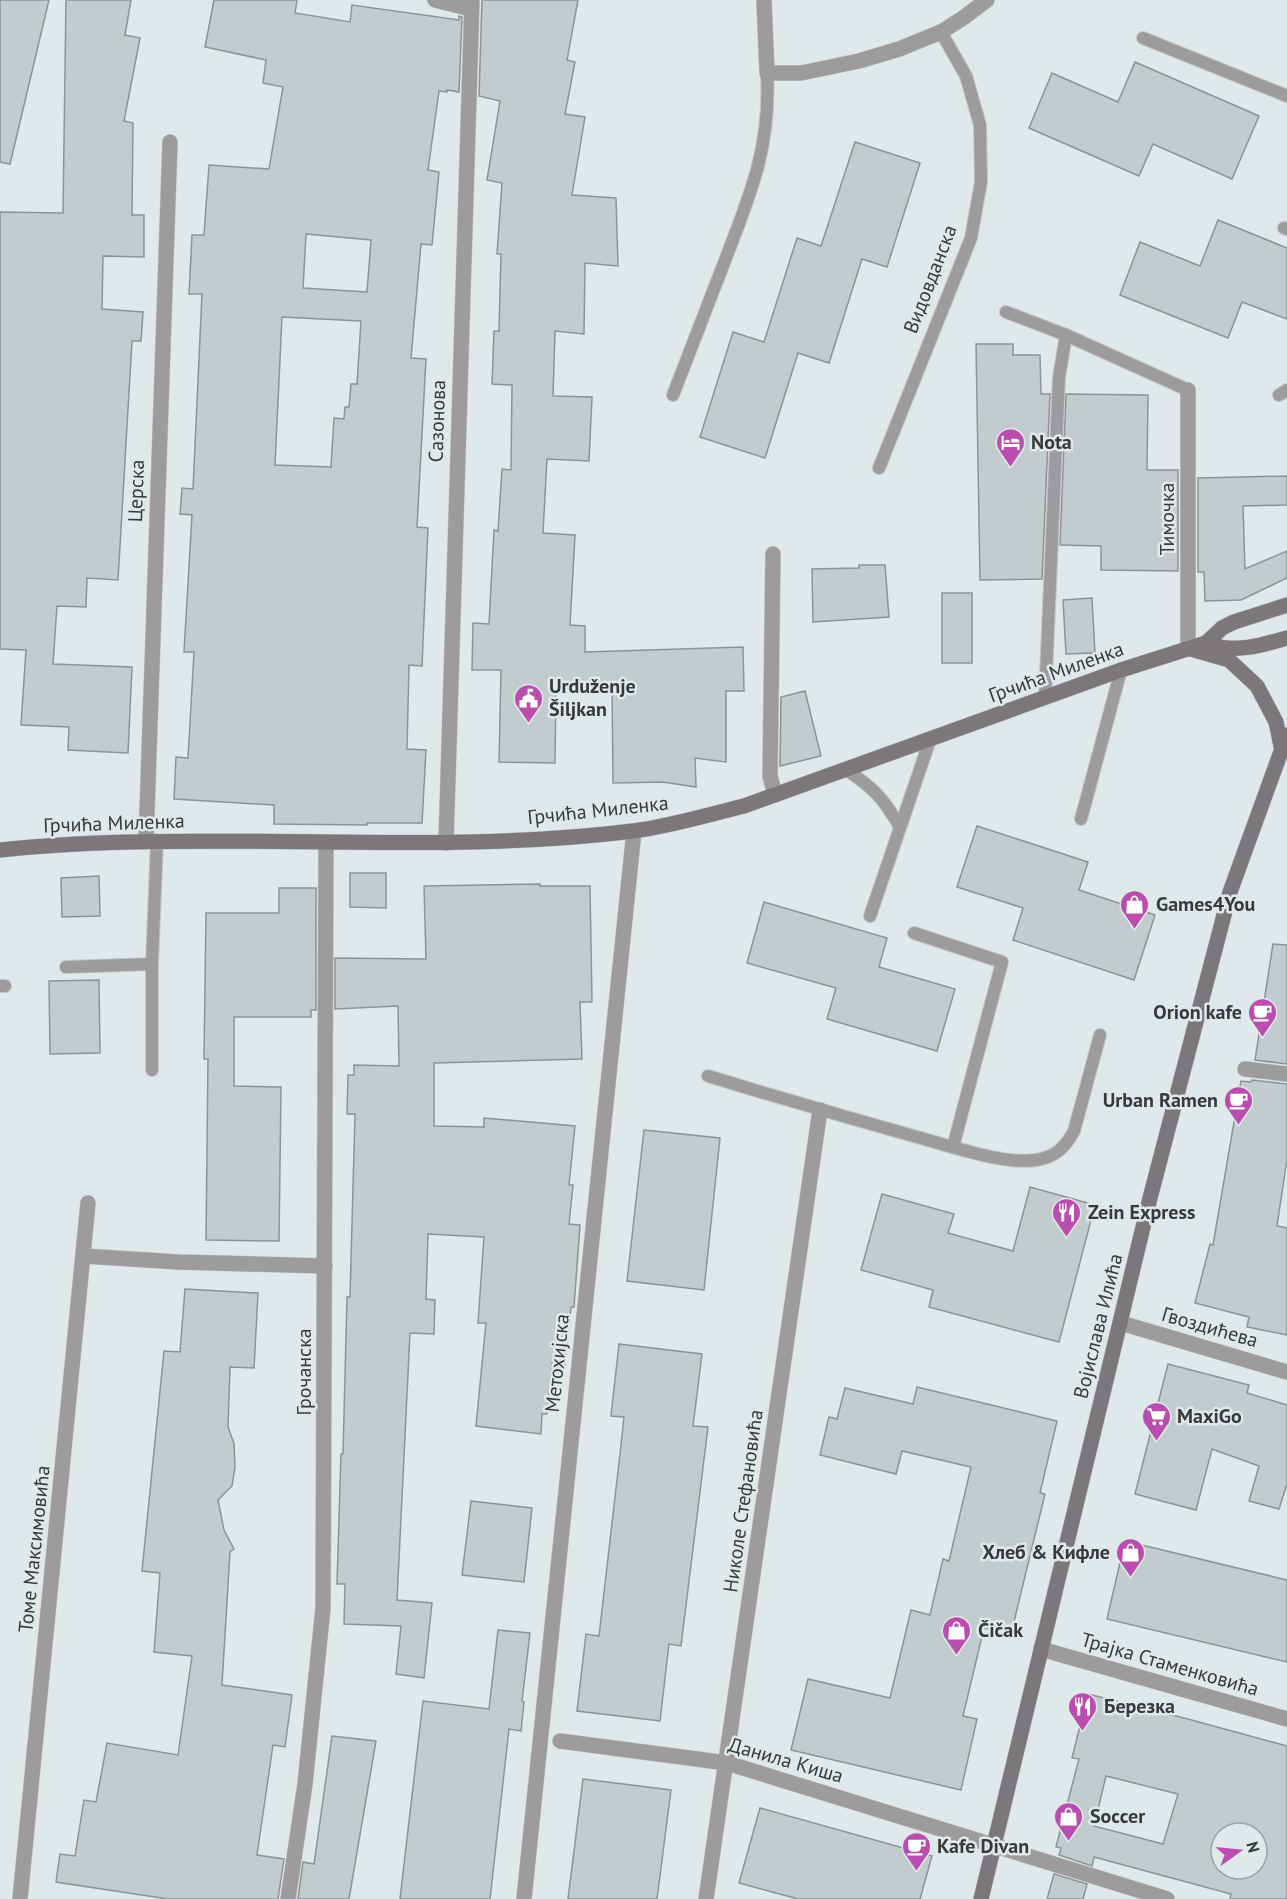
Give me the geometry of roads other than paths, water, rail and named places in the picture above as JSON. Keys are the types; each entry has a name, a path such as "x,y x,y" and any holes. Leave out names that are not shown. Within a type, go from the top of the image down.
{"street":[{"path":"435,0 471,5"},
{"path":"764,0 767,74 801,73 859,61 899,49 941,32 987,0"},
{"name":"Сазонова","path":"446,843 471,5"},
{"name":"Церска","path":"152,841 170,142"},
{"name":"Тимочка","path":"1188,390 1188,648"},
{"path":"773,554 770,776 775,795"},
{"name":"Грчића Миленка","path":"0,850 57,844 152,841 480,843 634,831 744,806 1121,670 1206,643 1222,628 1233,622 1287,605"},
{"name":"Грчића Миленка","path":"1206,643 1226,649 1239,649 1287,638"},
{"path":"1188,648 1229,660 1257,686 1284,741"},
{"name":"Војислава Илића","path":"981,1899 1150,1198 1230,892 1284,741"},
{"name":"Метохијска","path":"524,1899 634,831"},
{"name":"Грочанска","path":"288,1899 305,1784 323,1608 326,843"},
{"path":"1245,1069 1287,1074"},
{"name":"Николе Стефановића","path":"706,1899 820,1110"},
{"name":"Томе Максимовића","path":"20,1899 88,1203"},
{"path":"84,1256 178,1262 325,1266"},
{"name":"Гвоздићева","path":"1121,1323 1287,1372"},
{"name":"Трајка Стаменковића","path":"1041,1649 1287,1719"},
{"name":"Данила Киша","path":"560,1741 727,1762 1167,1899"}],"lane":[{"name":"Видовданска","path":"879,468 971,238 981,182 980,125 966,76 941,32"},
{"path":"1143,38 1287,96"},
{"path":"673,395 755,183 765,139 767,74"},
{"path":"1006,312 1066,335 1188,390"},
{"path":"1045,698 1059,377 1066,335"},
{"path":"1081,819 1121,670"},
{"path":"870,916 930,740"},
{"path":"845,769 869,785 885,801 900,828"},
{"path":"152,841 152,1070"},
{"path":"914,933 1002,962 952,1147"},
{"path":"66,967 152,964"},
{"path":"708,1076 952,1147 1022,1161 1040,1159 1057,1153 1066,1145 1074,1131 1100,1035"}],"place":[{"name":"Nota","path":"1010,468"},
{"name":"Urduženje Šiljkan","path":"528,724"},
{"name":"Games4You","path":"1135,930"},
{"name":"Orion kafe","path":"1263,1038"},
{"name":"Urban Ramen","path":"1239,1126"},
{"name":"Zein Express","path":"1067,1238"},
{"name":"MaxiGo","path":"1156,1442"},
{"name":"Хлеб & Кифле","path":"1131,1578"},
{"name":"Čičak","path":"957,1656"},
{"name":"Березка","path":"1083,1732"},
{"name":"Soccer","path":"1069,1842"},
{"name":"Kafe Divan","path":"916,1872"}]}
